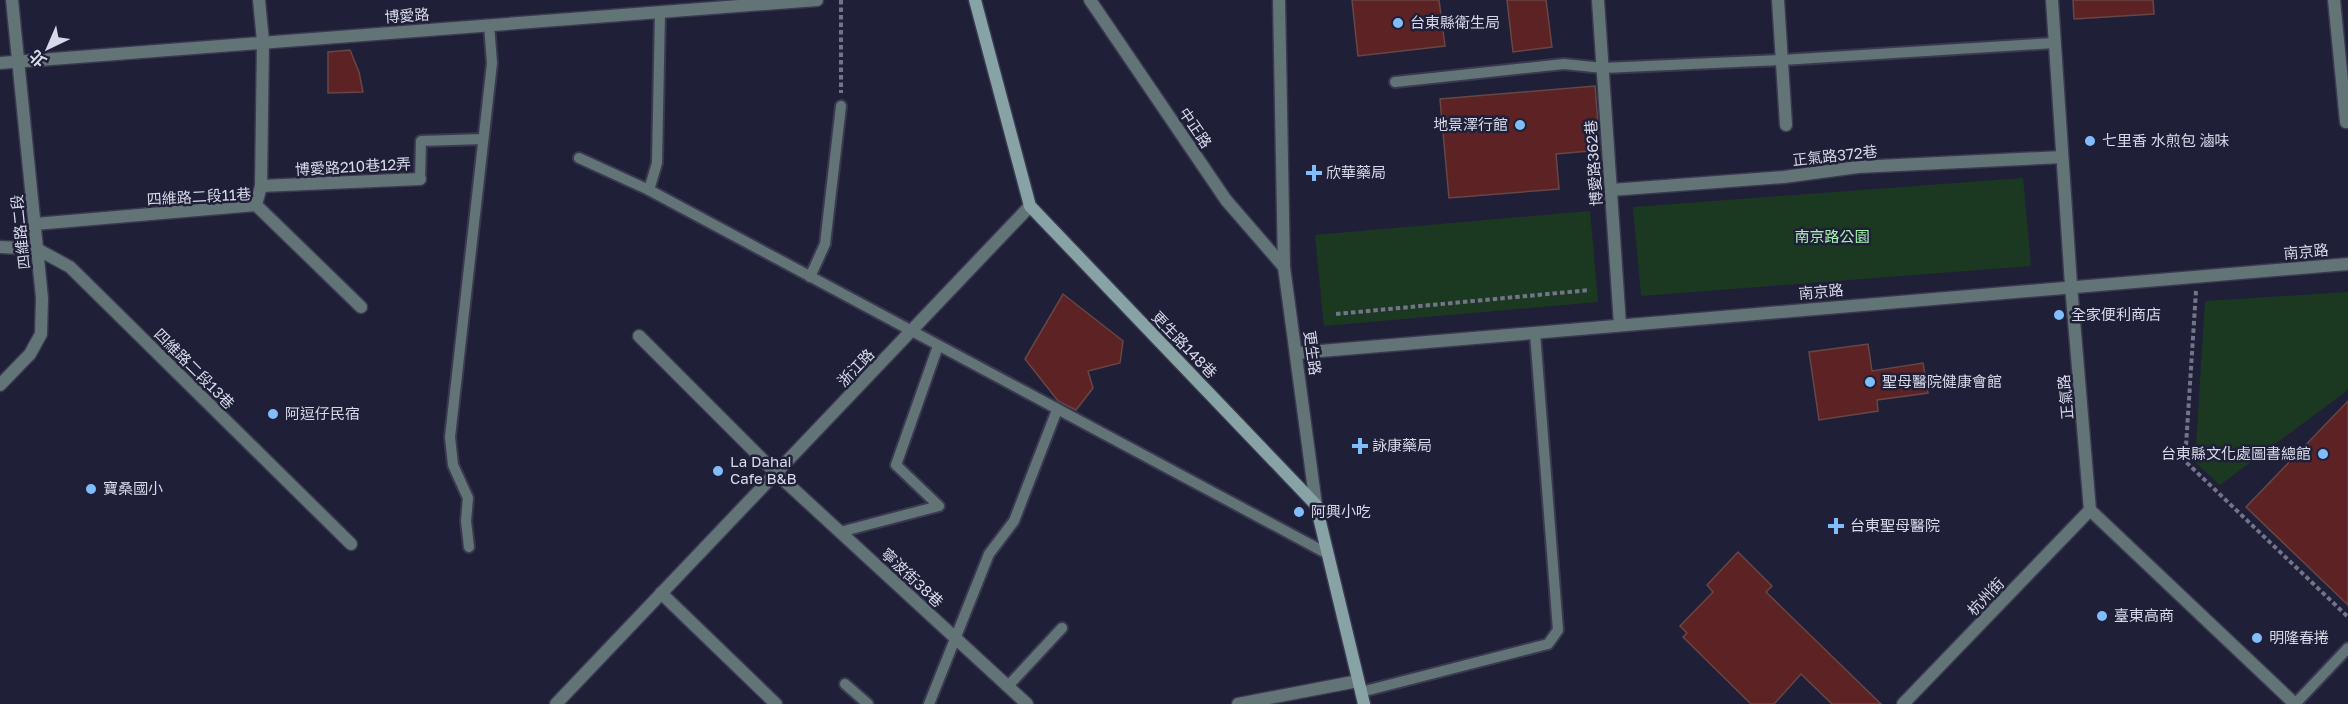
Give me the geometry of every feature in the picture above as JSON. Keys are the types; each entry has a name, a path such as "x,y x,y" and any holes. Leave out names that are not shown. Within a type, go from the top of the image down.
{"street":[{"name":"四維路二段","path":"0,385 30,354 41,334 42,298 12,0"},
{"path":"256,206 261,186 263,41 259,0"},
{"name":"博愛路","path":"0,63 489,25 659,6 817,0"},
{"path":"975,0 1030,206"},
{"name":"中正路","path":"1090,0 1226,200 1284,267"},
{"name":"更生路","path":"1279,0 1284,267 1316,505 1361,692"},
{"name":"博愛路362巷","path":"1598,0 1620,325"},
{"path":"1778,0 1786,125"},
{"name":"正氣路","path":"2052,0 2071,285 2090,510"},
{"path":"2334,0 2347,122"},
{"name":"正氣路372巷","path":"1611,190 1784,177 1858,167 2062,157"},
{"name":"博愛路210巷12弄","path":"261,186 420,179"},
{"name":"四維路二段11巷","path":"35,224 256,206 361,307"},
{"name":"浙江路","path":"556,704 1030,206"},
{"name":"更生路148巷","path":"1030,206 1316,505"},
{"name":"四維路二段13巷","path":"0,247 37,249 70,267 351,544"},
{"name":"南京路","path":"1297,353 2071,285 2348,264"},
{"name":"寧波街38巷","path":"639,336 776,473 1027,704"},
{"path":"2090,510 2295,704"},
{"name":"杭州街","path":"1903,704 2090,510"},
{"path":"662,593 776,704"},
{"path":"1238,704 1361,692"}],"lane":[{"path":"649,190 657,163 659,6"},
{"path":"469,547 466,521 468,498 453,465 450,437 492,63 489,25"},
{"path":"1395,82 1564,64 1603,68 1782,60 2054,43"},
{"path":"810,277 825,244 841,106"},
{"name":"博愛路210巷12弄","path":"420,179 421,141 483,139"},
{"path":"579,158 649,190 1328,554"},
{"path":"1361,692 1548,644 1558,630 1535,333"},
{"path":"840,532 939,506 896,465 938,346"},
{"path":"929,704 989,554 1014,521 1057,410"},
{"path":"1008,686 1062,628"},
{"path":"2295,704 2348,648"},
{"path":"845,684 868,704"}],"path":[{"path":"841,0 841,106"},
{"path":"2196,285 2185,461 2348,617"},
{"path":"1336,314 1590,290"}],"green space":[{"name":"南京路公園","path":"2023,178 2031,266 1641,296 1633,207"},
{"path":"1590,211 1598,302 1324,326 1315,235"},
{"path":"2348,292 2348,390 2220,485 2195,462 2205,301"}],"building":[{"name":"台東縣衛生局","path":"1352,0 1439,0 1445,46 1358,56"},
{"path":"1507,0 1546,0 1552,47 1513,52"},
{"path":"2073,0 2153,0 2154,14 2074,19"},
{"path":"350,50 359,72 363,92 328,93 328,52"},
{"name":"地景澤行館","path":"1595,86 1600,150 1556,154 1559,189 1449,198 1440,99"},
{"path":"1063,294 1123,341 1120,363 1088,371 1093,388 1076,410 1058,401 1025,359"},
{"name":"聖母醫院健康會館","path":"1868,344 1872,371 1923,363 1928,393 1877,400 1878,411 1819,420 1809,352"},
{"name":"台東縣文化處圖書總館","path":"2348,401 2348,605 2246,507"},
{"path":"1738,552 1772,586 1766,592 1881,704 1832,704 1801,674 1774,704 1751,704 1683,637 1687,633 1680,626 1713,592 1707,585"}],"place":[{"name":"台東縣衛生局","path":"1398,23"},
{"name":"地景澤行館","path":"1520,125"},
{"name":"七里香 水煎包 滷味","path":"2090,141"},
{"name":"欣華藥局","path":"1314,173"},
{"name":"全家便利商店","path":"2059,315"},
{"name":"聖母醫院健康會館","path":"1870,382"},
{"name":"阿逗仔民宿","path":"273,414"},
{"name":"詠康藥局","path":"1360,446"},
{"name":"台東縣文化處圖書總館","path":"2323,454"},
{"name":"La Dahai Cafe B&B","path":"718,471"},
{"name":"寶桑國小","path":"91,489"},
{"name":"阿興小吃","path":"1299,512"},
{"name":"台東聖母醫院","path":"1836,526"},
{"name":"臺東高商","path":"2102,616"},
{"name":"明隆春捲","path":"2257,638"}]}
